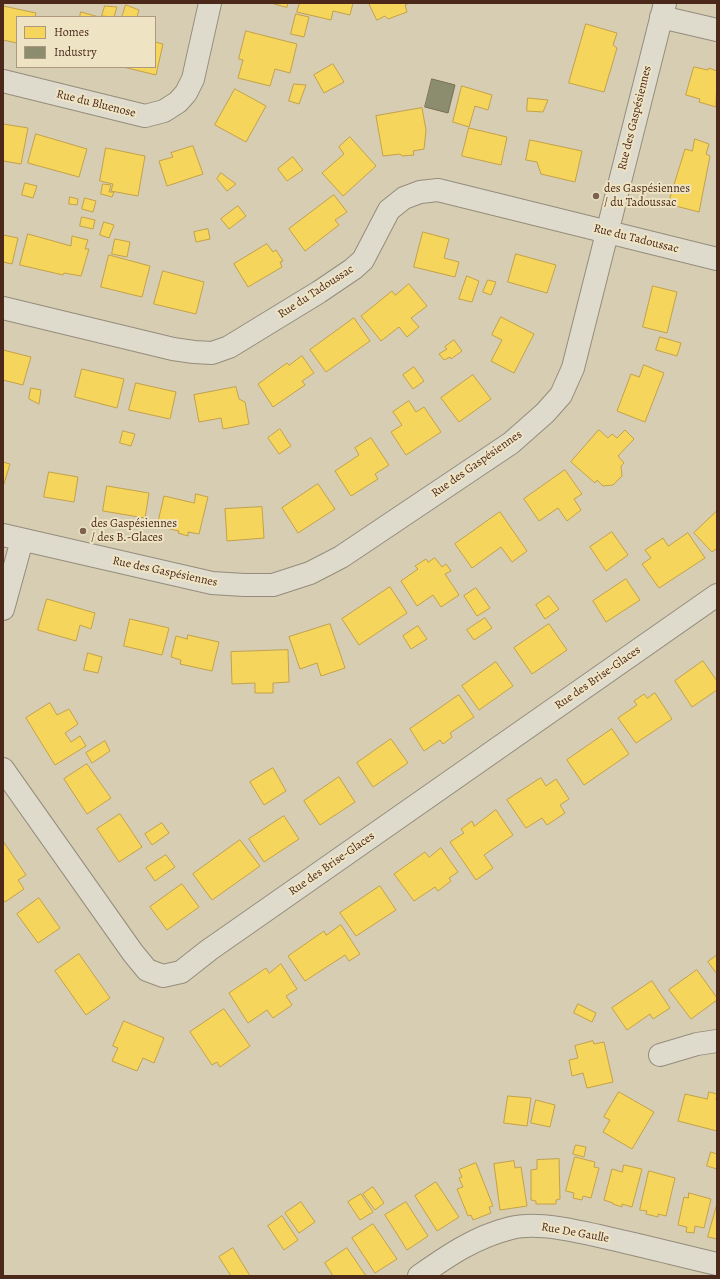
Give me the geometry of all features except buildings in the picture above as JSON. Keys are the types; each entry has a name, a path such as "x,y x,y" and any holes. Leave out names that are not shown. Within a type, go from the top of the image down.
{"street":[{"name":"Rue du Bluenose","path":"3,81 145,116 164,111 178,102 186,93 193,79 210,3"},
{"path":"663,10 717,30"},
{"name":"Rue des Gaspésiennes","path":"12,538 212,583 273,585 310,573 341,557 511,442 545,413 561,395 573,368 663,10"},
{"name":"Rue du Tadoussac","path":"3,308 173,349 212,353 228,347 319,292 353,269 363,260 389,210 404,198 420,192 438,190 717,259"},
{"path":"3,609 12,538"},
{"name":"Rue des Brise-Glaces","path":"3,769 133,953 147,970 163,976 181,972 717,595"},
{"path":"660,1055 697,1044 717,1041"},
{"name":"Rue De Gaulle","path":"419,1276 450,1254 482,1237 512,1228 533,1226 555,1228 593,1235 717,1264"}],"place":[{"name":"des Gaspésiennes / du Tadoussac","path":"596,196"},
{"name":"des Gaspésiennes / des B.-Glaces","path":"83,531"}]}
